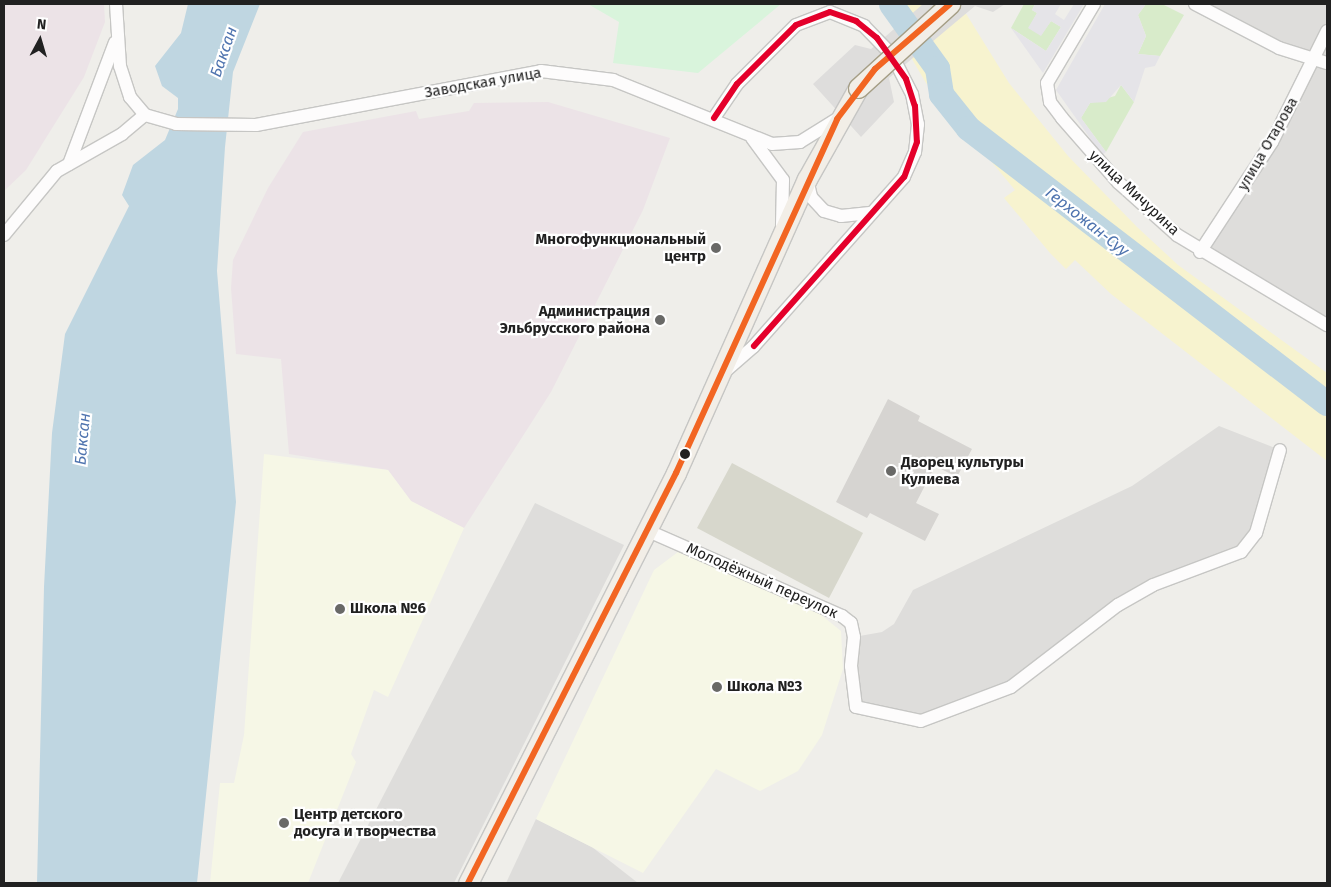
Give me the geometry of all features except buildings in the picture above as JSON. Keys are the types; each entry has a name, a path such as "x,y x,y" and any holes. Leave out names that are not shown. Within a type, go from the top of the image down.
{"main road":[{"path":"468,883 646,530 720,375 807,179 837,119 858,88 950,4"}],"street":[{"path":"4,235 37,192 69,164 122,134 145,115 125,86 117,34 116,4"},
{"name":"улица Мичурина","path":"1094,4 1051,73 1047,83 1050,102 1119,183 1200,252 1327,325"},
{"path":"1195,4 1279,48 1314,57 1327,63"},
{"path":"714,118 737,84 796,25 830,12 856,21 892,56 912,94 918,124 908,168 753,347 720,375"},
{"name":"улица Отарова","path":"1200,252 1272,142 1327,31"},
{"path":"69,164 117,34"},
{"name":"Заводская улица","path":"145,115 160,121 234,126 541,71 613,80 714,118 752,138"},
{"path":"752,138 793,144 837,119"},
{"path":"752,138 783,180 782,233"},
{"path":"807,179 811,197 824,211 841,216 870,213"},
{"name":"Молодёжный переулок","path":"646,530 842,616 851,623 854,637 851,666 856,707 921,721 1011,686 1118,605 1152,585 1241,552 1256,533 1280,450"}],"shaded area":[{"path":"4,4 104,4 105,22 84,77 26,170 4,191"},
{"path":"1035,4 1061,4 1055,14 1064,20 1074,4 1084,4 1043,73 1011,28 1046,51 1061,27 1051,21 1041,36 1028,28 1037,13 1032,10"},
{"path":"1105,4 1146,4 1138,15 1146,36 1138,54 1160,56 1155,66 1145,68 1134,102 1121,85 1106,102 1090,103 1081,118 1106,152 1102,155 1056,90"},
{"path":"1195,4 1327,4 1327,325 1200,252 1231,206 1314,57"},
{"path":"548,102 670,138 643,210 551,392 464,528 411,501 388,470 289,454 281,359 236,354 231,288 233,260 268,188 303,132 416,111 419,119 469,111 474,103"},
{"path":"1219,426 1280,450 1248,545 1152,585 1044,664 934,719 856,707 854,637 882,632 894,624 913,590 1132,486"},
{"name":"Школа №6","path":"264,454 388,470 411,501 464,528 388,697 374,690 351,754 356,762 308,883 210,883 220,783 234,783 244,735"},
{"path":"732,463 863,533 829,598 697,528"},
{"path":"535,503 624,545 454,883 338,883"},
{"name":"Школа №3","path":"678,552 815,610 841,631 843,669 822,735 798,771 760,791 716,769 643,873 536,819 654,570"},
{"path":"536,819 592,847 638,883 506,883"}],"green space":[{"path":"588,4 781,4 698,73 613,63 619,22"},
{"path":"1024,4 1035,4 1032,10 1037,13 1029,28 1041,35 1051,21 1061,27 1046,51 1011,28"},
{"path":"1146,4 1162,4 1184,15 1160,56 1138,54 1146,36 1138,15"},
{"path":"1121,85 1134,102 1106,152 1081,118 1090,103 1115,96"}],"sand":[{"path":"880,4 960,4 1009,83 1068,156 1137,227 1178,265 1327,373 1327,461 1111,294 1075,260 1066,269 1050,253 1004,198 1015,190 926,83"}],"water":[{"name":"Баксан","path":"188,4 260,4 233,72 225,147 217,271 236,502 197,883 37,883 44,587 52,433 65,334 129,206 122,195 133,165 165,140 178,109 178,98 162,86 155,66 181,33"}],"pier":[{"path":"923,4 1005,4 993,12 975,6 889,78 894,102 861,137 813,84 855,45 871,49"}],"waterway":[{"name":"Герхожан-Суу","path":"891,4 937,68 941,94 968,128 1327,403"}],"transit line":[{"path":"468,883 676,473 837,119 875,69 950,4"},
{"path":"714,118 737,84 796,25 830,12 856,21 877,38 906,79 915,106 917,142 904,177 754,346"}],"place":[{"name":"Многофункциональный центр","path":"716,248"},
{"name":"Администрация Эльбрусского района","path":"660,320"},
{"name":"Дворец культуры Кулиева","path":"891,471"},
{"name":"Школа №6","path":"340,609"},
{"name":"Школа №3","path":"717,687"},
{"name":"Центр детского досуга и творчества","path":"284,823"}]}
